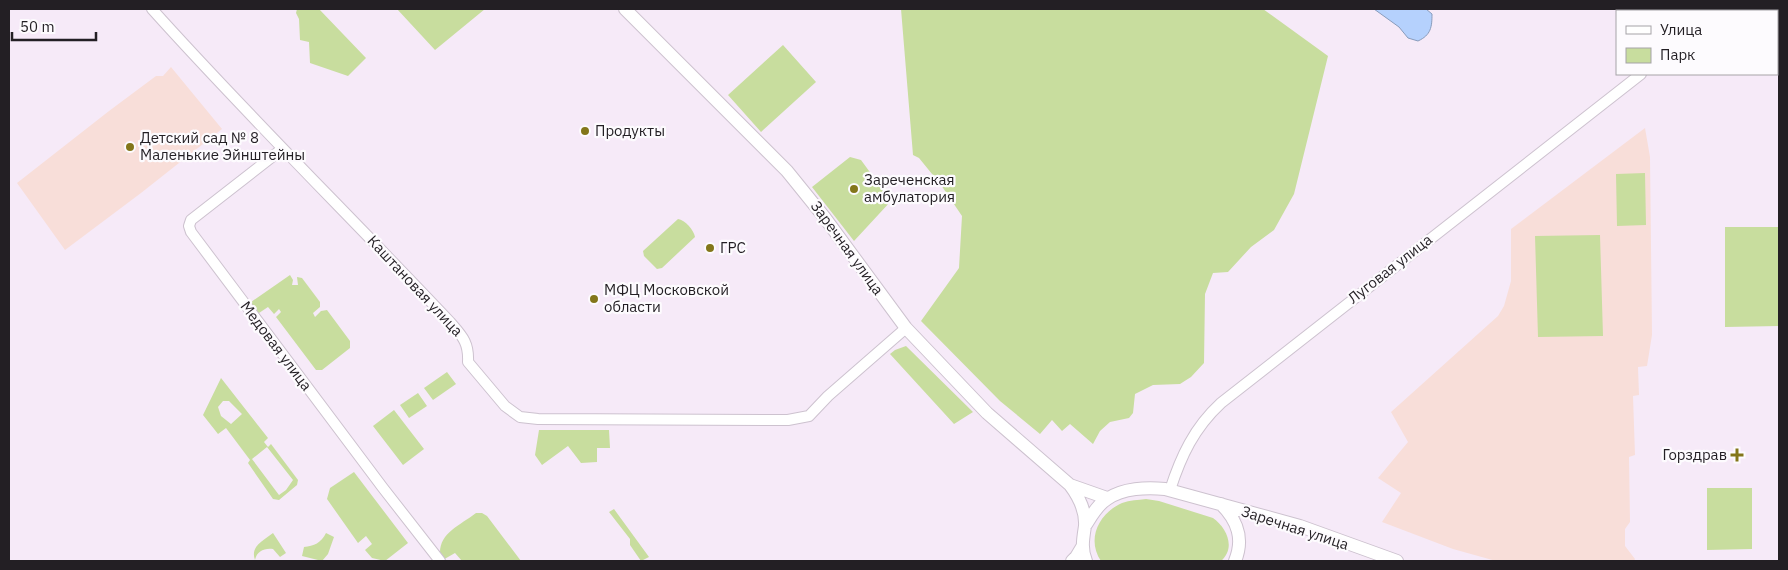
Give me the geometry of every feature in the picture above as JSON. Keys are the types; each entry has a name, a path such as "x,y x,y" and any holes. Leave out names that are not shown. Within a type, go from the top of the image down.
{"street":[{"name":"Каштановая улица","path":"152,9 228,93 450,322 464,338 469,350 468,362 505,406 520,417 538,419 788,420 809,416 828,396 906,328"},
{"name":"Заречная улица","path":"625,9 787,171 825,218 906,328 987,413 1070,485 1079,496 1085,518 1082,547 1086,561"},
{"name":"Луговая улица","path":"1170,490 1189,442 1198,428 1221,404 1360,292 1640,75"},
{"name":"Медовая улица","path":"282,148 191,220 189,226 191,232 382,488 440,561"},
{"name":"Заречная улица","path":"1070,485 1108,498"},
{"name":"Заречная улица","path":"1085,526 1097,507 1108,498 1136,489 1170,490 1300,526 1397,561"},
{"name":"Заречная улица","path":"1221,504 1235,521 1239,536 1239,548 1235,561"},
{"path":"1072,561 1082,547"}],"shaded area":[{"name":"Детский сад № 8 Маленькие Эйнштейны","path":"171,67 222,129 65,250 17,183 156,76 163,76"},
{"path":"1645,128 1650,157 1652,335 1647,366 1638,367 1639,395 1633,396 1635,455 1629,457 1630,522 1625,529 1625,546 1635,559 1634,561 1496,561 1453,549 1382,522 1401,493 1378,478 1408,442 1391,412 1498,316 1504,306 1511,281 1511,229"}],"green space":[{"path":"297,9 319,9 366,58 348,76 310,63 309,42 300,40"},
{"path":"397,9 485,9 435,50"},
{"path":"901,9 1263,9 1328,56 1294,194 1274,230 1251,247 1228,272 1213,273 1205,294 1204,363 1191,377 1180,384 1153,385 1135,394 1133,413 1129,418 1110,422 1100,431 1093,444 1070,424 1062,431 1052,420 1040,434 1000,401 921,321 959,268 962,216 941,185 919,158 913,155"},
{"path":"783,45 816,82 761,132 728,95"},
{"path":"850,157 861,160 891,201 854,241 812,187"},
{"path":"1645,173 1646,225 1617,226 1616,174"},
{"path":"678,219 689,226 695,237 662,268 657,269 644,256 643,251"},
{"path":"1725,227 1779,227 1779,326 1725,327"},
{"path":"1600,235 1603,336 1538,337 1535,236"},
{"path":"290,275 293,280 292,285 298,285 297,277 302,278 320,302 320,307 313,313 315,317 321,311 327,310 350,341 350,348 322,370 316,370 276,317 281,312 279,309 274,314 268,307 256,315 252,309 251,302"},
{"path":"906,346 973,412 954,424 890,354"},
{"path":"447,372 456,384 433,400 424,388"},
{"path":"221,378 268,438 264,442 268,447 271,444 298,480 297,485 279,500 273,499 248,463 250,460 226,428 218,434 203,415","holes":["223,401 229,401 242,414 231,424 221,416 218,407","267,447 293,480 286,490 279,495 252,459"]},
{"path":"418,393 427,406 409,418 400,405"},
{"path":"394,410 424,449 403,465 373,426"},
{"path":"539,430 609,430 610,448 597,448 597,462 581,463 568,446 542,465 535,455"},
{"path":"354,472 408,543 385,561 372,558 365,550 372,544 366,536 358,543 327,499 330,488"},
{"path":"1707,488 1752,488 1752,549 1707,550"},
{"path":"1146,499 1159,501 1213,518 1222,527 1228,538 1229,544 1226,556 1221,561 1101,561 1097,553 1095,536 1101,520 1114,507 1122,503"},
{"path":"614,509 649,557 641,561 630,545 630,539 609,512"},
{"path":"476,513 482,513 487,516 521,561 462,561 455,553 441,561 441,544 445,538 455,527"},
{"path":"273,533 286,553 280,557 273,549 267,549 259,552 255,560 254,551 256,547"},
{"path":"326,533 334,537 328,554 322,561 302,556 304,547 317,543"}],"water":[{"path":"1374,9 1426,9 1432,14 1430,30 1426,36 1418,41 1408,38 1399,27"}],"place":[{"name":"Продукты","path":"585,131"},
{"name":"Детский сад № 8 Маленькие Эйнштейны","path":"130,147"},
{"name":"Зареченская амбулатория","path":"854,189"},
{"name":"ГРС","path":"710,248"},
{"name":"МФЦ Московской области","path":"594,299"},
{"name":"Горздрав","path":"1737,455"}]}
